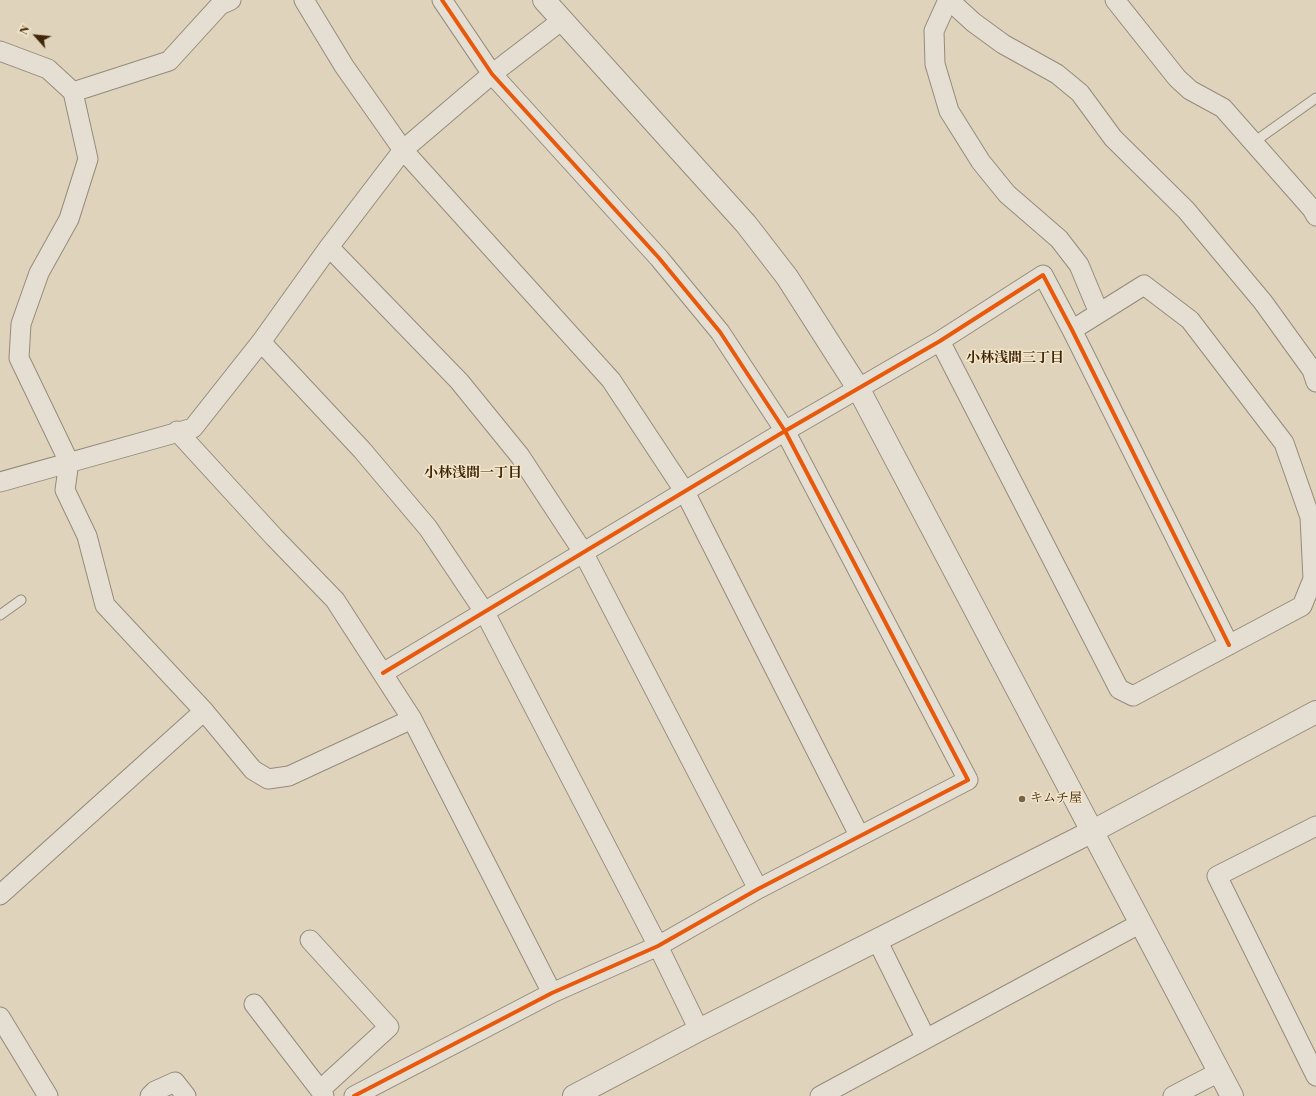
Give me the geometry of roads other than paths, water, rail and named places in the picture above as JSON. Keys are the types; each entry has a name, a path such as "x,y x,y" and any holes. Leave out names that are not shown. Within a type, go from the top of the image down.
{"street":[{"path":"73,92 168,61 220,5 231,0"},
{"path":"304,0 344,66 403,150 612,380 685,492 859,835"},
{"path":"354,1096 552,993 658,946 758,889 859,835 968,780 785,431 720,332 658,258 492,74 442,0"},
{"path":"544,0 561,21 746,224 787,277 858,388 1232,1096"},
{"path":"1099,313 1079,265 1059,239 1007,194 981,162 949,111 935,64 934,31 948,0 972,22 1003,44 1057,74 1080,93 1113,138 1186,210 1263,302 1312,370 1316,382"},
{"path":"1115,0 1177,78 1190,90 1223,108 1315,210"},
{"path":"0,482 177,431 193,428 261,342 329,247 403,150 492,74 561,21"},
{"path":"0,51 48,69 73,92 88,159 69,219 39,274 31,295 21,324 19,358 69,462 65,490 88,536 105,605 204,711 253,770 268,779 289,776 412,719"},
{"path":"329,247 459,381 520,456 583,552 758,889"},
{"path":"383,673 485,613 583,552 785,431 940,341 1043,275 1072,330 1229,645"},
{"path":"940,341 1119,689 1133,696 1302,606 1313,579 1310,517 1284,443 1190,320 1144,285 1072,330"},
{"path":"261,342 362,450 428,528 485,613 658,946 699,1030"},
{"path":"177,431 335,600 412,719 552,993"},
{"path":"0,895 204,711"},
{"path":"574,1096 699,1030 1093,831 1316,712"},
{"path":"1316,826 1217,876 1316,1076"},
{"path":"820,1096 1141,923"},
{"path":"254,1004 322,1093 389,1027 310,940"},
{"path":"877,940 926,1039"},
{"path":"0,1017 48,1096"},
{"path":"1173,1096 1219,1072"},
{"path":"150,1096 155,1091 175,1082 186,1096"}],"lane":[{"path":"1254,142 1316,98"},
{"path":"0,615 21,600"}],"place":[{"name":"キムチ屋","path":"1022,799"}],"district":[{"name":"小林浅間三丁目","path":"1015,359"},
{"name":"小林浅間一丁目","path":"473,474"}]}
